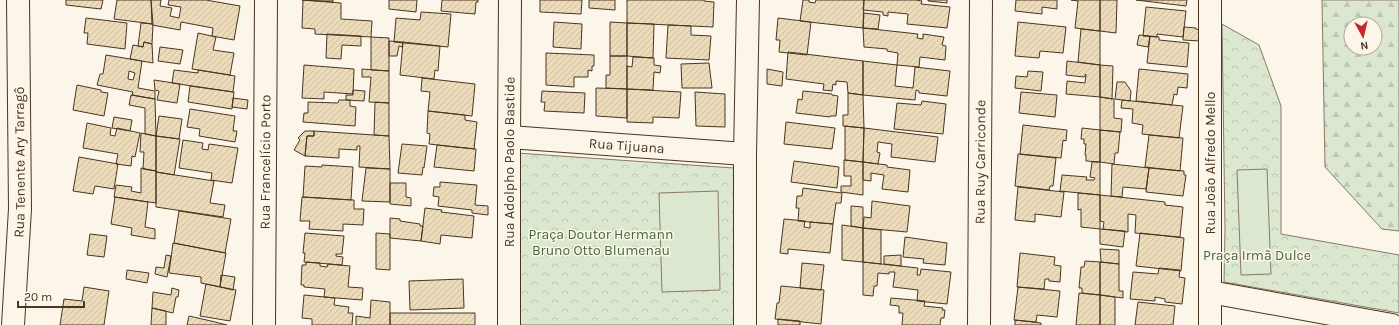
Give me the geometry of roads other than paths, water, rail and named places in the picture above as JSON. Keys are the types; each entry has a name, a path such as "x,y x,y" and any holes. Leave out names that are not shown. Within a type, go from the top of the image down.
{"street":[{"name":"Rua Tenente Ary Tarragô","path":"13,325 20,209 18,0"},
{"name":"Rua Francelício Porto","path":"264,325 266,0"},
{"name":"Rua Adolpho Paolo Bastide","path":"509,325 510,0"},
{"path":"745,325 745,154 748,0"},
{"name":"Rua Ruy Carriconde","path":"979,325 981,0"},
{"name":"Rua João Alfredo Mello","path":"1210,0 1210,325"},
{"name":"Rua Tijuana","path":"509,137 745,154"},
{"path":"1210,292 1392,325"}],"park label":[{"name":"Praça Doutor Hermann Bruno Otto Blumenau","path":"601,242"},
{"name":"Praça Irmã Dulce","path":"1257,255"}]}
